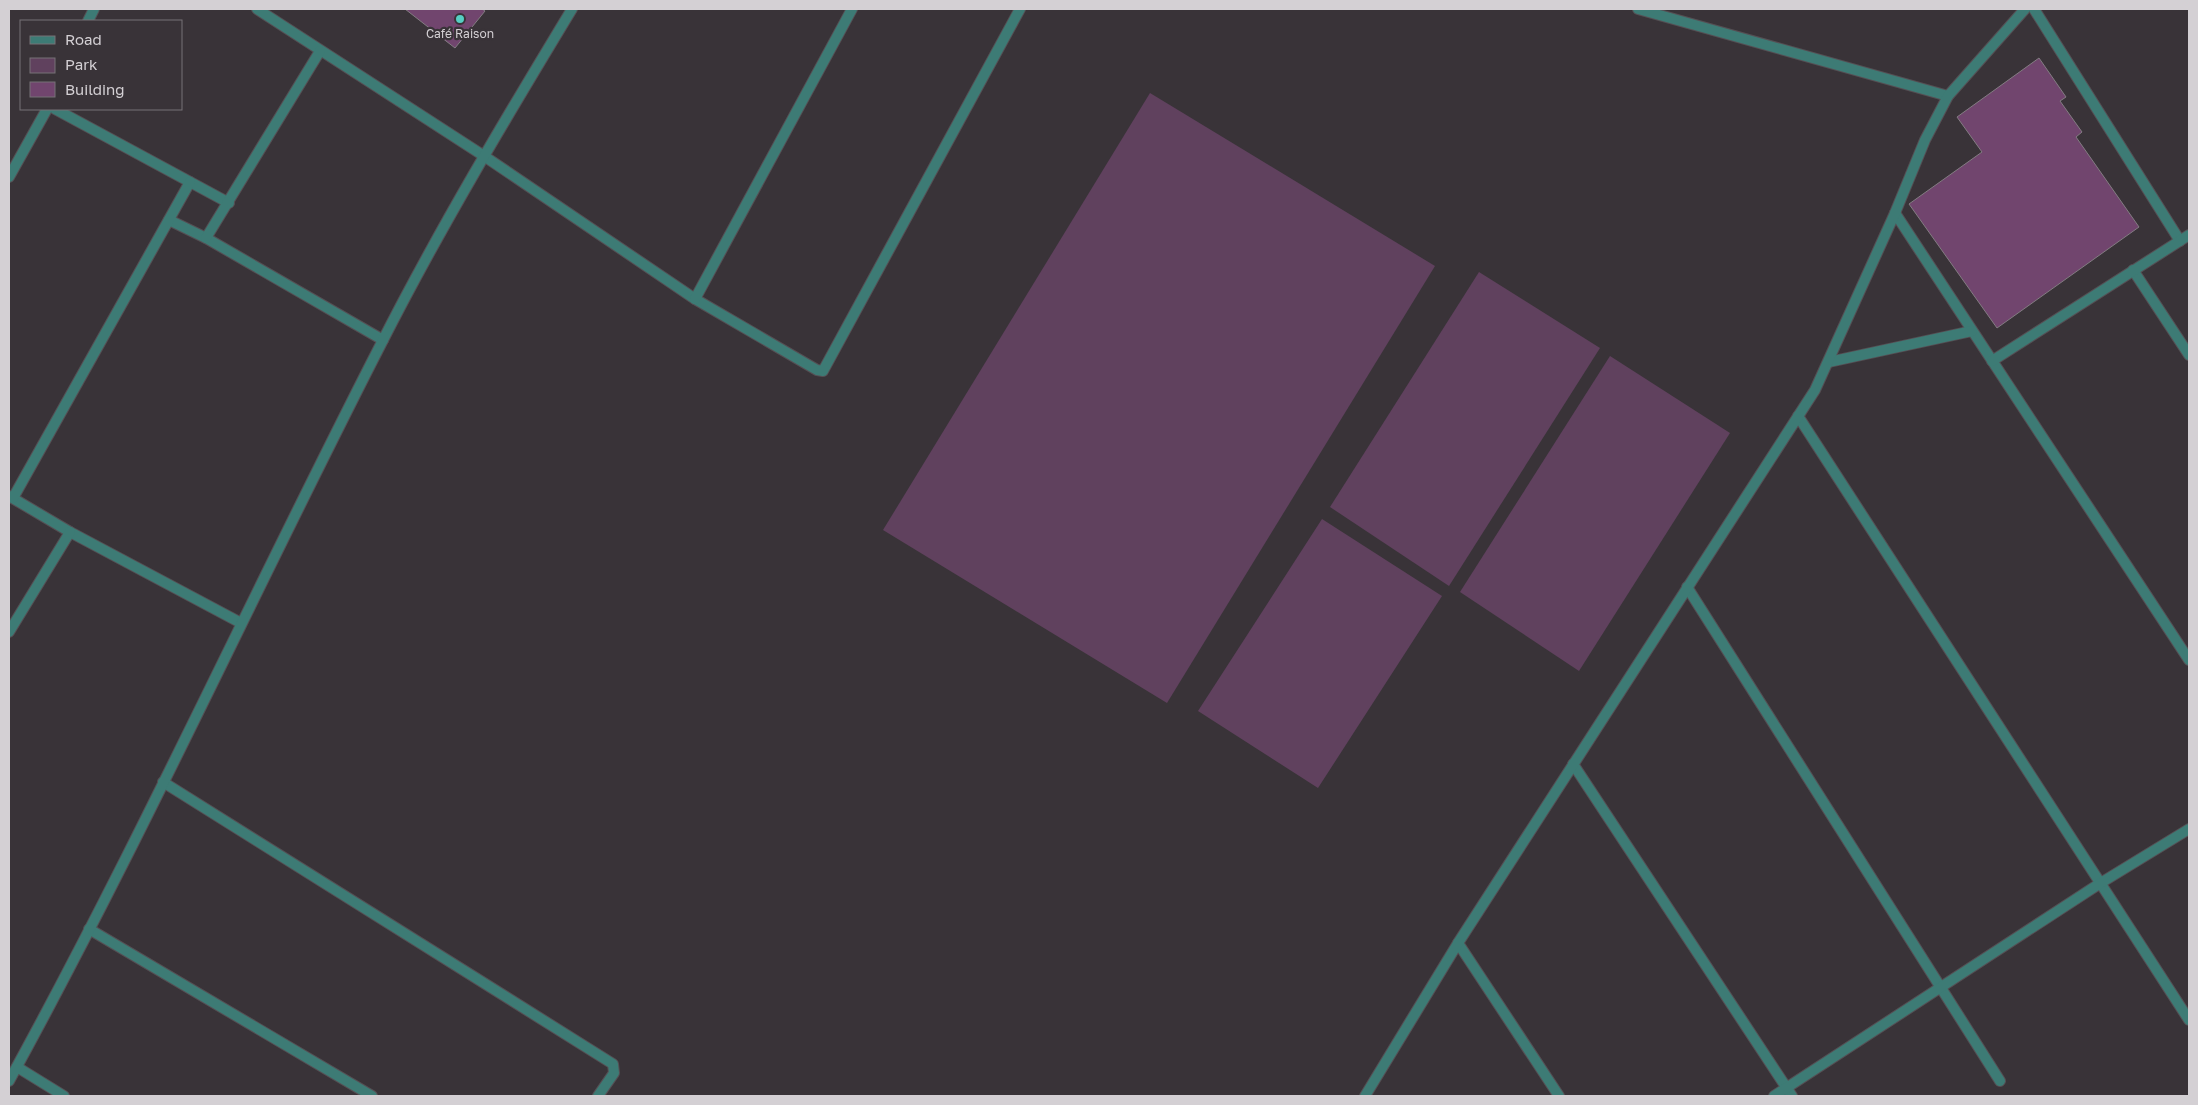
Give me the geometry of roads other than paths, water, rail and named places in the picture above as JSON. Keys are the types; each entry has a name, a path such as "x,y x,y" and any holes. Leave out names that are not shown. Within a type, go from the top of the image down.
{"street":[{"path":"257,9 484,156 695,299 817,370 823,371 1020,9"},
{"path":"9,1081 89,929 383,340 484,156 572,9"},
{"path":"695,299 852,9"},
{"path":"1638,9 1948,96"},
{"path":"1365,1096 1458,943 1815,390 1894,213 1924,140 1948,96 2025,9"},
{"path":"2034,9 2180,241"},
{"path":"206,238 320,51"},
{"path":"9,177 46,110"},
{"path":"57,110 229,203"},
{"path":"190,182 11,497 70,532 241,624"},
{"path":"1894,213 2189,660"},
{"path":"169,220 206,238 383,340"},
{"path":"1992,361 2189,235"},
{"path":"2133,270 2189,354"},
{"path":"1829,362 1972,331"},
{"path":"1798,416 2099,884 2189,1020"},
{"path":"9,632 70,532"},
{"path":"1687,587 2000,1081"},
{"path":"1574,764 1789,1092"},
{"path":"163,782 613,1064 614,1073 598,1096"},
{"path":"1774,1096 1789,1092 1942,987 2099,884 2189,829"},
{"path":"89,929 372,1096"},
{"path":"1458,943 1559,1096"},
{"path":"17,1067 64,1096"}],"place":[{"name":"Café Raison","path":"460,19"}]}
